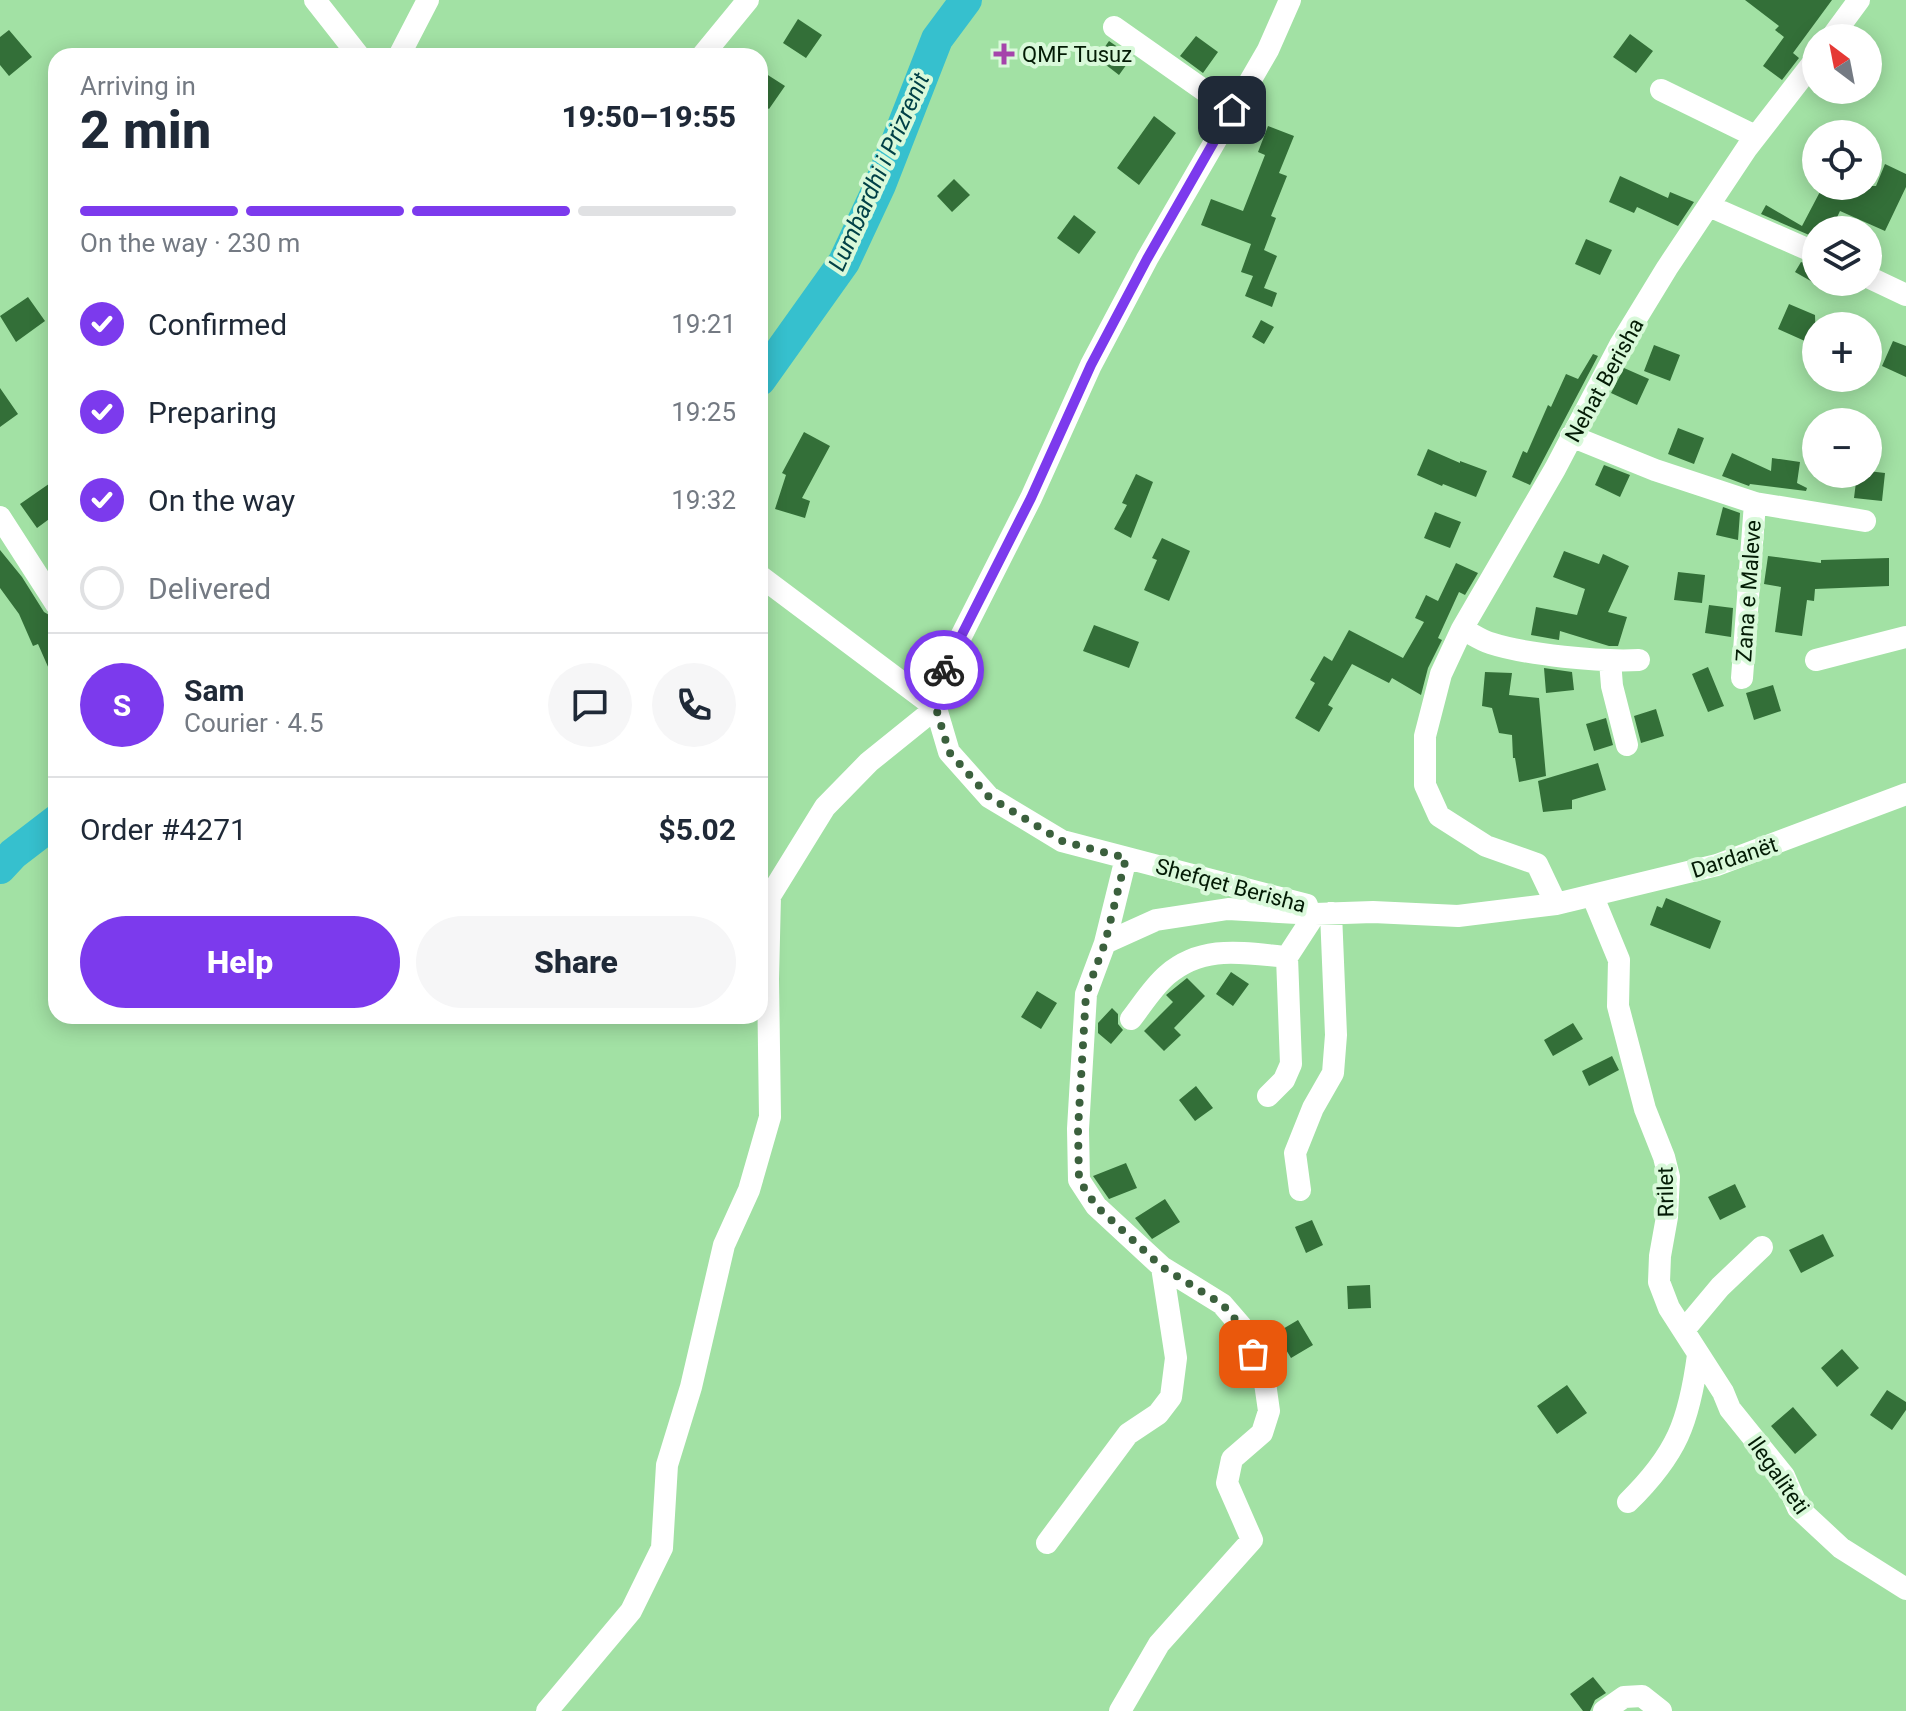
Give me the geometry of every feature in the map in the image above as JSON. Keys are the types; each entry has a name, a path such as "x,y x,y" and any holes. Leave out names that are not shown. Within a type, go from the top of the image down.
{"street":[{"path":"403,48 428,0"},
{"path":"709,48 748,0"},
{"name":"Shefqet Berisha","path":"1290,0 1268,50 1147,259 1091,365 1031,498 943,672 936,708 949,752 989,797 1062,841 1299,902 1323,914"},
{"path":"1841,24 1859,0"},
{"path":"324,5 354,48"},
{"path":"1114,27 1232,110"},
{"name":"Nehat Berisha","path":"1556,904 1537,864 1486,846 1439,816 1425,785 1425,736 1441,674 1462,629 1620,345 1755,136 1802,77"},
{"path":"1661,90 1755,136"},
{"path":"1709,206 1802,247"},
{"path":"1882,284 1906,295"},
{"name":"Zana e Maleve","path":"1571,436 1655,470 1755,503 1865,521"},
{"name":"Zana e Maleve","path":"1742,678 1755,503"},
{"path":"0,517 48,592"},
{"path":"547,1711 631,1611 662,1548 667,1465 691,1387 724,1245 749,1190 770,1117 770,896 825,807 869,762 936,708 768,582"},
{"path":"1462,629 1489,642 1610,661 1639,660"},
{"path":"1816,660 1906,637"},
{"path":"1610,661 1612,686 1627,745"},
{"name":"Dardanët","path":"1323,914 1458,916 1593,897 1717,865 1906,794"},
{"path":"1120,1711 1159,1644 1252,1540 1227,1483 1232,1459 1262,1433 1269,1411 1265,1383 1241,1326 1222,1304 1162,1267 1096,1206 1079,1180 1078,1129 1086,994 1105,943 1126,858"},
{"name":"Rrilet","path":"1593,897 1619,960 1618,1006 1645,1109 1669,1177 1659,1282 1669,1308 1684,1330"},
{"path":"1105,943 1156,920 1228,909 1323,914"},
{"path":"1268,1096 1284,1080 1291,1064 1287,957 1323,914"},
{"path":"1300,1190 1295,1153 1313,1108 1333,1073 1336,1035 1323,914"},
{"path":"1131,1019 1166,976 1197,955 1238,953 1287,957"},
{"path":"1684,1330 1720,1287 1762,1247"},
{"path":"1047,1543 1128,1434 1158,1414 1171,1397 1176,1358 1162,1267"},
{"name":"Ilegaliteti","path":"1684,1330 1723,1392 1730,1409 1784,1476 1798,1508 1841,1548 1906,1589"},
{"path":"1628,1502 1647,1483 1678,1440 1692,1399 1698,1355"},
{"path":"1604,1711 1624,1697 1642,1696 1661,1711"}],"building":[{"path":"1745,0 1832,0 1814,24 1802,24 1802,41 1793,53 1799,58 1782,80 1763,66 1784,37 1775,30 1779,26"},
{"path":"798,19 822,35 806,58 783,43"},
{"path":"9,30 32,57 9,76 0,65 0,37"},
{"path":"1630,34 1653,51 1636,73 1613,57"},
{"path":"1196,36 1218,52 1203,73 1180,56"},
{"path":"1109,41 1132,57 1119,75 1097,58"},
{"path":"768,75 785,86 768,108"},
{"path":"1154,116 1176,133 1139,185 1117,168"},
{"path":"1268,126 1294,136 1279,173 1287,176 1271,216 1276,218 1264,250 1277,256 1264,288 1277,293 1272,307 1245,296 1253,276 1241,272 1251,244 1201,225 1211,199 1243,211 1265,155 1258,152"},
{"path":"1885,164 1906,174 1906,187 1885,231 1882,230 1882,216 1851,216 1840,211 1838,216 1807,216 1816,200 1882,200"},
{"path":"1620,176 1668,198 1670,192 1694,202 1678,226 1637,207 1634,213 1609,202"},
{"path":"954,179 970,195 952,212 937,196"},
{"path":"1766,205 1802,226 1802,232 1761,214"},
{"path":"1074,215 1096,232 1079,254 1057,238"},
{"path":"1586,239 1612,250 1600,275 1575,264"},
{"path":"1801,262 1802,262 1802,276 1795,272"},
{"path":"28,297 45,321 16,342 0,316"},
{"path":"1789,304 1808,312 1802,312 1802,340 1778,329"},
{"path":"1261,320 1274,327 1264,344 1252,337"},
{"path":"1893,341 1906,346 1906,377 1882,366"},
{"path":"1654,345 1680,355 1670,381 1644,371"},
{"path":"1593,354 1598,356 1530,485 1512,477 1566,374 1578,379"},
{"path":"1624,368 1649,379 1637,405 1611,393"},
{"path":"0,388 18,414 0,427"},
{"path":"1678,428 1704,438 1694,464 1668,454"},
{"path":"804,432 830,446 802,498 810,501 805,518 775,509 786,475 782,473"},
{"path":"1428,449 1487,471 1476,497 1417,475"},
{"path":"1732,453 1771,471 1772,458 1800,462 1797,483 1807,488 1806,491 1749,486 1722,476"},
{"path":"1604,465 1630,475 1620,497 1595,485"},
{"path":"1882,473 1885,473 1882,501 1854,498 1855,488 1882,488"},
{"path":"1136,474 1153,482 1131,538 1114,529 1127,505 1122,503"},
{"path":"48,485 48,520 37,528 20,504"},
{"path":"1723,507 1740,513 1738,540 1716,535"},
{"path":"1435,512 1461,522 1450,548 1424,538"},
{"path":"1162,538 1190,551 1169,601 1144,590 1157,560 1152,558"},
{"path":"0,550 48,614 48,667 38,644 33,646 19,614 0,588"},
{"path":"1564,551 1599,564 1603,554 1629,566 1608,612 1627,617 1618,646 1560,631 1559,640 1531,635 1536,607 1577,615 1585,589 1553,577"},
{"path":"1768,556 1821,563 1821,560 1889,558 1889,586 1815,589 1814,601 1807,600 1802,636 1775,632 1781,587 1764,584"},
{"path":"1456,563 1478,573 1465,595 1459,592 1438,638 1442,640 1428,668 1421,695 1392,678 1389,683 1352,664 1328,705 1333,708 1319,732 1295,718 1315,683 1310,680 1324,656 1332,661 1349,630 1403,658 1424,622 1415,618 1426,595 1438,601"},
{"path":"1678,572 1705,575 1702,603 1674,600"},
{"path":"1709,605 1733,608 1731,637 1705,633"},
{"path":"1094,625 1139,642 1129,668 1083,651"},
{"path":"1708,667 1724,706 1708,712 1692,674"},
{"path":"1544,668 1572,672 1574,690 1546,693"},
{"path":"1485,672 1512,673 1509,695 1539,698 1546,776 1519,782 1512,735 1499,733 1492,708 1482,706"},
{"path":"1773,685 1781,711 1754,720 1746,693"},
{"path":"1656,709 1664,736 1641,743 1634,716"},
{"path":"1606,718 1613,745 1594,751 1586,724"},
{"path":"1598,763 1606,790 1572,800 1572,809 1543,812 1538,781"},
{"path":"1666,898 1721,921 1710,949 1650,925 1657,906 1662,908"},
{"path":"1231,972 1249,984 1233,1006 1216,994"},
{"path":"1187,978 1205,996 1174,1028 1181,1035 1164,1051 1144,1031 1173,1002 1166,995"},
{"path":"1037,991 1057,1003 1041,1029 1021,1017"},
{"path":"1112,1008 1118,1014 1118,1024 1123,1030 1111,1044 1098,1033 1098,1023"},
{"path":"1573,1023 1583,1039 1553,1056 1544,1040"},
{"path":"1612,1056 1619,1070 1589,1086 1582,1071"},
{"path":"1196,1086 1213,1108 1195,1121 1179,1100"},
{"path":"1126,1163 1137,1188 1109,1199 1093,1176"},
{"path":"1735,1184 1746,1207 1720,1220 1708,1197"},
{"path":"1165,1199 1180,1222 1152,1239 1135,1218"},
{"path":"1312,1220 1323,1245 1306,1253 1295,1227"},
{"path":"1823,1234 1834,1256 1801,1273 1789,1250"},
{"path":"1370,1285 1371,1308 1348,1309 1347,1286"},
{"path":"1298,1320 1313,1345 1291,1358 1276,1333"},
{"path":"1842,1349 1859,1368 1837,1387 1821,1368"},
{"path":"1567,1385 1587,1413 1557,1434 1537,1406"},
{"path":"1887,1390 1906,1402 1906,1410 1892,1430 1870,1415"},
{"path":"1793,1407 1817,1435 1795,1454 1771,1426"},
{"path":"1593,1677 1606,1693 1595,1700 1590,1711 1583,1711 1570,1694"}],"waterway":[{"name":"Lumbardhi i Prizrenit","path":"768,369 844,262 880,185 937,39 966,0"},
{"name":"Lumbardhi i Prizrenit","path":"0,868 48,827"}],"way so far":[{"path":"944,670 936,708 949,752 989,797 1062,841 1126,858 1105,943 1086,994 1078,1129 1079,1180 1096,1206 1162,1267 1222,1304 1241,1326 1253,1354"}],"place":[{"name":"QMF Tusuz","path":"1004,54"}],"route":[{"path":"944,670 1031,498 1091,365 1232,110"}]}
